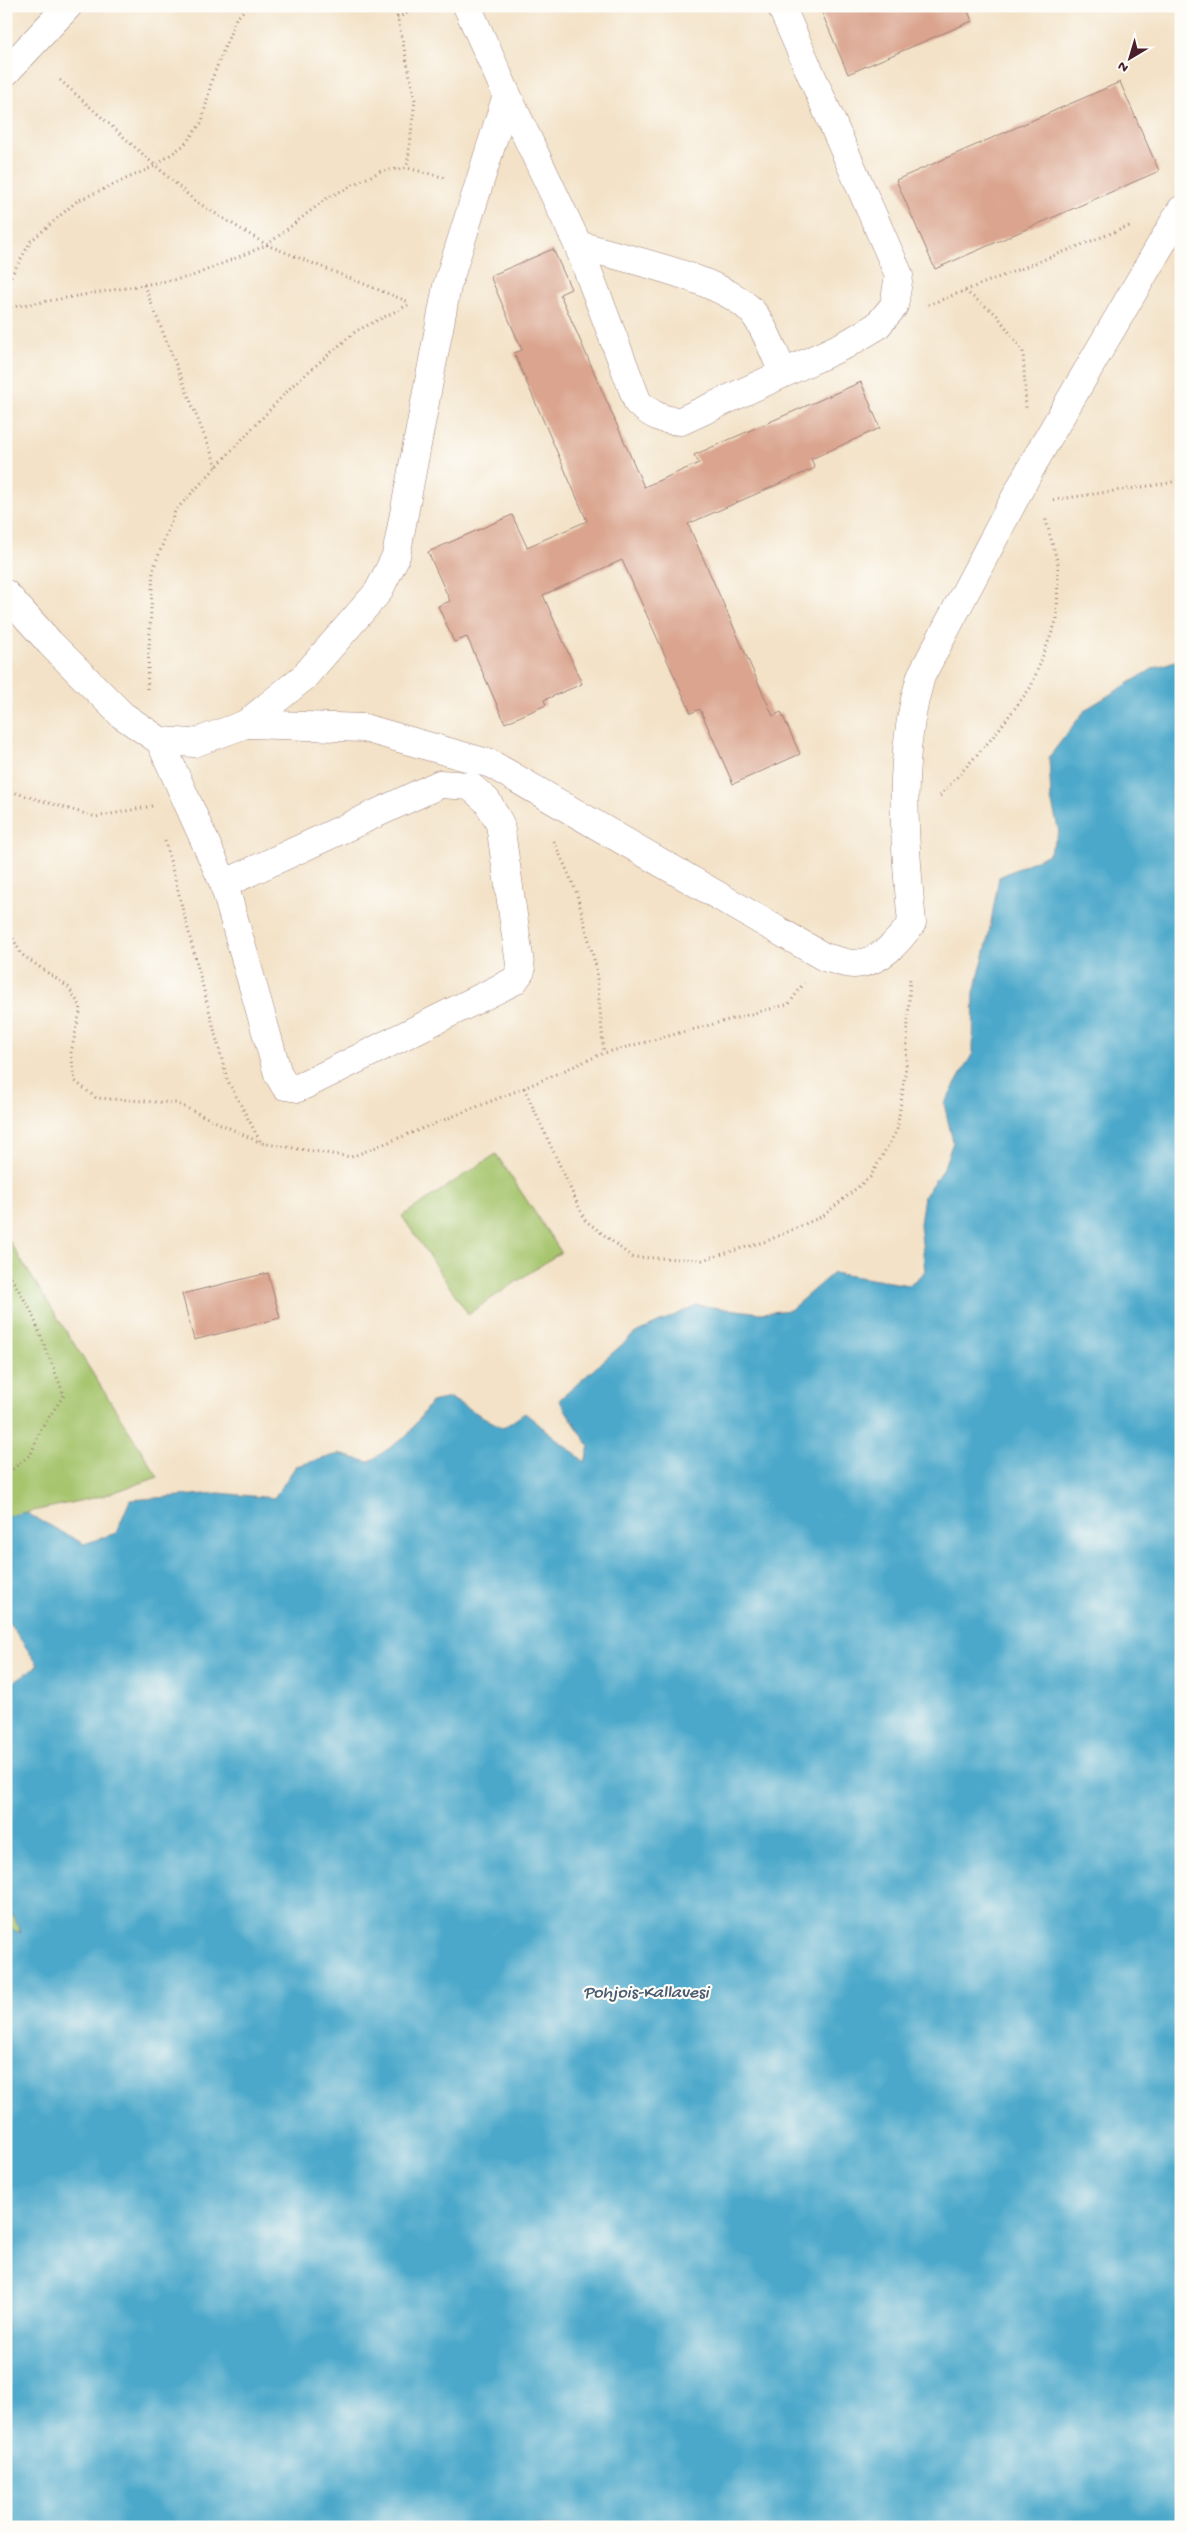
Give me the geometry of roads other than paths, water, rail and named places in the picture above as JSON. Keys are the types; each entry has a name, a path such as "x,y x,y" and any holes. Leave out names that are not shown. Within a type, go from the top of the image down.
{"main road":[{"path":"6,72 68,6"},
{"path":"467,6 578,245 638,403 652,414 668,421 681,421 847,344 877,326 894,306 899,275 780,6"},
{"path":"6,594 50,643 122,716 160,741 194,743 246,724 304,677 378,592 396,556 447,286 507,95"},
{"path":"246,724 364,728 491,764 824,957 854,964 877,958 898,943 912,923 904,836 907,751 912,707 921,676 1034,462 1181,210"},
{"path":"578,245 709,283 733,294 757,316 783,373"},
{"path":"160,741 224,884 278,1074 285,1086 298,1088 309,1083 514,981 521,971 500,824 487,801 470,786 440,784 224,884"}],"water":[{"name":"Pohjois-Kallavesi","path":"1181,659 1181,2527 6,2527 6,1927 21,1933 6,1902 6,1687 38,1665 6,1618 6,1517 25,1512 84,1544 116,1533 130,1500 219,1493 274,1498 296,1466 339,1454 369,1462 407,1436 431,1402 450,1398 503,1428 525,1413 585,1462 589,1446 559,1400 634,1334 697,1305 761,1313 790,1310 833,1273 909,1285 925,1272 920,1224 924,1196 944,1167 953,1142 944,1104 973,1053 974,993 987,944 999,877 1049,854 1059,832 1051,799 1049,757 1086,709 1154,668"}]}
